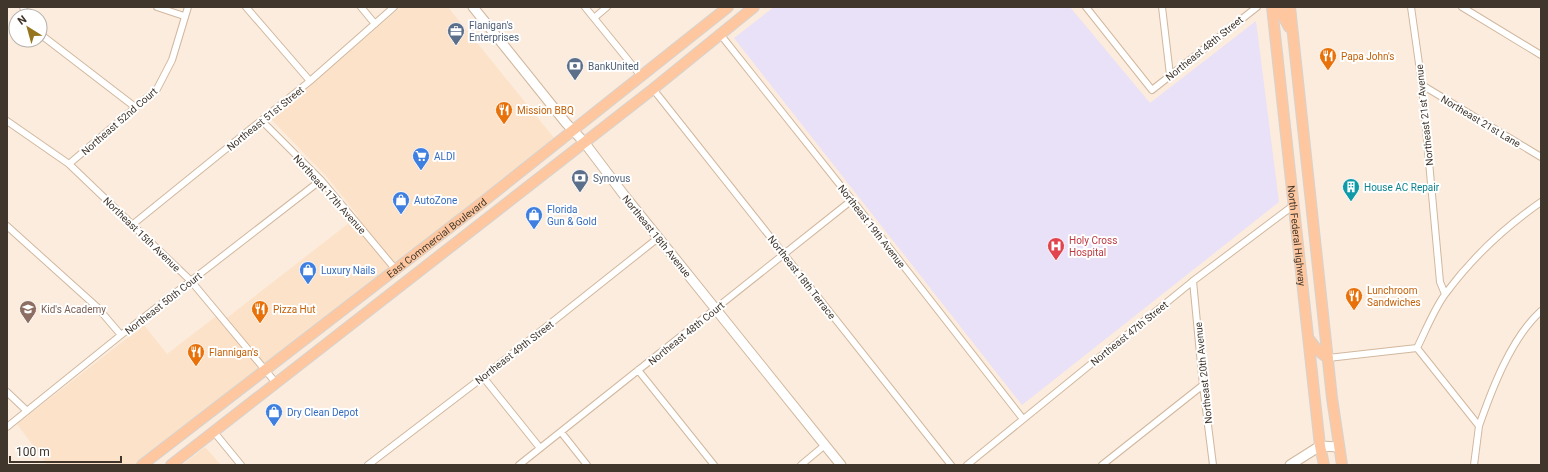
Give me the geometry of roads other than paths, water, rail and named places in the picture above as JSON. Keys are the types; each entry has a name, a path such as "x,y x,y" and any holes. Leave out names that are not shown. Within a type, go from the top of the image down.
{"main road":[{"name":"East Commercial Boulevard","path":"142,465 396,270 728,7"},
{"name":"East Commercial Boulevard","path":"171,465 653,89 754,7"},
{"name":"North Federal Highway","path":"1272,7 1320,446 1324,465"},
{"path":"1278,7 1292,34"},
{"name":"North Federal Highway","path":"1290,7 1328,358 1342,465"},
{"path":"1308,337 1322,355 1328,358"}],"street":[{"path":"157,7 184,16"},
{"name":"Northeast 52nd Court","path":"69,164 157,89 172,60 184,16 188,7"},
{"path":"246,7 310,81"},
{"path":"361,7 375,24"},
{"name":"Northeast 51st Street","path":"132,224 262,121 394,7"},
{"name":"Northeast 18th Avenue","path":"473,7 584,142 658,238 841,465"},
{"path":"585,7 641,76"},
{"path":"594,18 607,7"},
{"name":"Northeast 48th Street","path":"1086,7 1152,90 1257,7"},
{"path":"1162,7 1170,75"},
{"name":"Northeast 21st Avenue","path":"1411,7 1422,85 1440,282 1445,294"},
{"path":"1462,7 1541,55"},
{"name":"Northeast 19th Avenue","path":"720,34 1023,419"},
{"path":"48,40 135,107"},
{"name":"Northeast 21st Lane","path":"1422,85 1541,157"},
{"name":"Northeast 18th Terrace","path":"653,89 951,465"},
{"name":"Northeast 15th Avenue","path":"7,121 69,164 191,281 276,383"},
{"name":"Northeast 17th Avenue","path":"262,121 320,180 396,270"},
{"name":"Northeast 50th Court","path":"7,426 320,180"},
{"name":"Northeast 48th Court","path":"519,465 852,200"},
{"path":"1417,348 1445,294 1479,255 1520,217 1541,202"},
{"name":"Northeast 47th Street","path":"967,465 1193,281 1294,205"},
{"path":"7,226 97,307 121,335"},
{"name":"Northeast 49th Street","path":"368,465 483,378 658,238"},
{"name":"Northeast 20th Avenue","path":"1193,281 1203,385 1213,465"},
{"path":"1474,465 1479,426 1497,378 1518,340 1541,311"},
{"path":"1328,358 1417,348"},
{"path":"1417,348 1479,426"},
{"path":"638,370 714,465"},
{"path":"483,378 540,448"},
{"path":"1102,465 1203,385"},
{"path":"7,392 27,411"},
{"path":"214,432 241,465"},
{"path":"561,432 587,465"},
{"path":"802,465 825,445"},
{"path":"1290,465 1320,446 1339,447"}],"place":[{"name":"Flanigan's Enterprises","path":"456,46"},
{"name":"Papa John's","path":"1328,71"},
{"name":"BankUnited","path":"575,81"},
{"name":"Mission BBQ","path":"504,125"},
{"name":"ALDI","path":"421,171"},
{"name":"Synovus","path":"580,193"},
{"name":"House AC Repair","path":"1351,202"},
{"name":"AutoZone","path":"401,215"},
{"name":"Florida Gun & Gold","path":"534,230"},
{"name":"Holy Cross Hospital","path":"1056,261"},
{"name":"Luxury Nails","path":"308,285"},
{"name":"Lunchroom Sandwiches","path":"1354,311"},
{"name":"Kid's Academy","path":"28,324"},
{"name":"Pizza Hut","path":"260,324"},
{"name":"Flannigan's","path":"196,367"},
{"name":"Dry Clean Depot","path":"274,427"}]}
